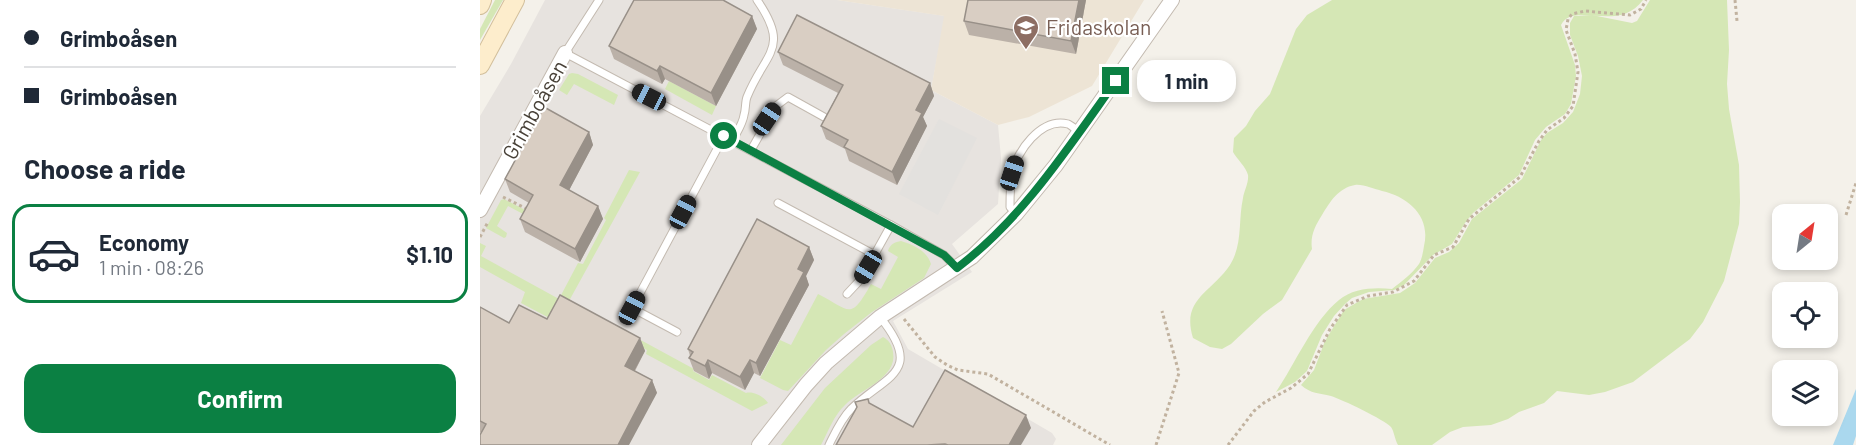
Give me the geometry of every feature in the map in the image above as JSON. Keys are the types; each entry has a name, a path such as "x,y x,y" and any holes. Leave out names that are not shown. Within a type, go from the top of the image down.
{"main road":[{"path":"480,4 482,0"},
{"path":"480,65 515,0"}],"street":[{"path":"759,445 826,363 880,317 957,268 995,236 1016,214 1080,132 1172,0"},
{"name":"Grimboåsen","path":"480,210 565,53"}],"lane":[{"path":"565,53 599,0"},
{"path":"733,140 744,117 746,99 774,45 775,33 757,0"},
{"name":"Grimboåsen","path":"565,53 891,225 944,255 957,268"},
{"path":"751,150 776,106 788,97 824,117"},
{"path":"1016,214 1010,207 1012,173 1018,156 1027,142 1039,131 1061,124 1068,124 1080,132"},
{"path":"677,332 632,308 724,136"},
{"path":"778,203 875,255"},
{"path":"847,294 858,285 891,225"},
{"path":"829,445 851,409 892,376 898,366 900,357 898,348 889,328 880,317"}],"path":[{"path":"1228,445 1254,411 1265,402 1291,388 1308,374 1330,329 1347,305 1368,296 1393,292 1414,281 1434,255 1454,247 1469,219 1520,177 1539,141 1573,105 1578,72 1575,54 1566,30 1568,19 1572,14 1585,11 1630,15 1641,9 1646,0"},
{"path":"1735,0 1737,21"},
{"path":"1846,215 1856,183"},
{"path":"502,196 532,212 528,218"},
{"path":"1156,445 1179,373 1161,311"},
{"path":"902,317 934,357 947,365 957,370 988,374 1110,445"}],"shaded area":[{"path":"545,0 837,0 945,16 931,90 998,125 1001,158 998,204 952,244 972,272 893,321 908,349 1052,433 1056,439 1053,445 480,445 480,116"},
{"name":"Fridaskolan","path":"837,0 1144,0 1092,86 1029,117 998,125 931,90 944,16"},
{"path":"939,119 977,138 938,215 899,194"}],"green space":[{"path":"495,0 503,0 480,40 480,29"},
{"path":"1332,0 1643,0 1633,10 1621,15 1576,15 1567,18 1561,25 1575,65 1576,76 1571,104 1565,114 1546,127 1535,140 1519,175 1473,213 1452,244 1433,255 1404,285 1394,290 1369,292 1352,298 1345,304 1322,335 1307,371 1295,382 1276,392 1321,319 1339,300 1351,293 1371,288 1392,289 1419,264 1424,246 1424,226 1421,217 1409,203 1392,194 1368,187 1355,185 1349,187 1335,196 1319,219 1312,235 1312,249 1282,300 1263,314 1231,344 1222,349 1210,347 1193,338 1190,325 1194,305 1230,265 1239,241 1248,175 1233,152 1234,138 1270,94 1296,29 1307,15"},
{"path":"1650,0 1727,0 1729,50 1727,84 1739,165 1739,224 1724,281 1703,322 1690,339 1633,382 1589,395 1557,391 1544,403 1519,412 1508,419 1491,425 1463,427 1450,432 1432,445 1398,445 1391,427 1380,420 1344,401 1312,392 1301,385 1314,370 1325,341 1344,310 1363,299 1400,293 1415,283 1435,258 1449,252 1459,243 1472,219 1522,179 1541,140 1573,112 1580,94 1582,76 1570,35 1570,23 1574,16 1592,15 1632,23 1637,21"},
{"path":"572,73 618,95 614,105 574,84 567,95 559,90"},
{"path":"669,81 716,106 712,115 665,89"},
{"path":"629,170 640,172 569,301 694,369 693,371 709,380 712,375 746,393 758,395 768,403 752,411 646,354 647,350 564,305 555,321 521,303 525,292 480,267 480,243 486,246 481,256 559,299 578,263 583,264"},
{"path":"504,199 527,211 525,215 508,206 497,226 507,233 504,238 486,228 501,200"},
{"path":"901,241 919,249 929,259 931,264 924,278 872,312 844,334 788,391 760,378 780,340 791,345 818,294 849,309 858,304 871,284 881,289 898,257 888,251 893,244"},
{"path":"883,337 889,341 893,349 890,369 876,383 851,399 841,409 821,445 781,445 825,388 871,345"}],"water":[{"path":"1856,389 1856,436 1853,445 1833,445"}],"building":[{"path":"634,0 723,0 752,16 711,93 660,66 657,71 609,46"},
{"path":"968,0 1079,0 1071,41 964,21"},
{"path":"797,15 930,83 916,110 922,113 892,172 844,147 848,140 821,126 843,85 778,52"},
{"path":"544,107 589,132 560,185 598,206 575,249 520,219 533,195 505,179"},
{"path":"757,219 809,247 798,269 804,272 756,363 750,360 740,377 708,360 705,366 689,358 693,352 688,349"},
{"path":"560,295 640,338 625,366 652,380 618,445 480,445 480,435 486,424 480,421 480,307 509,323 519,305 547,319"},
{"path":"945,370 1026,415 1009,445 836,445 857,407 855,402 868,399 869,403 913,427"}],"place":[{"name":"Fridaskolan","path":"1026,51"}],"route":[{"path":"724,136 944,255 957,268 995,236 1032,196 1116,81"}]}
